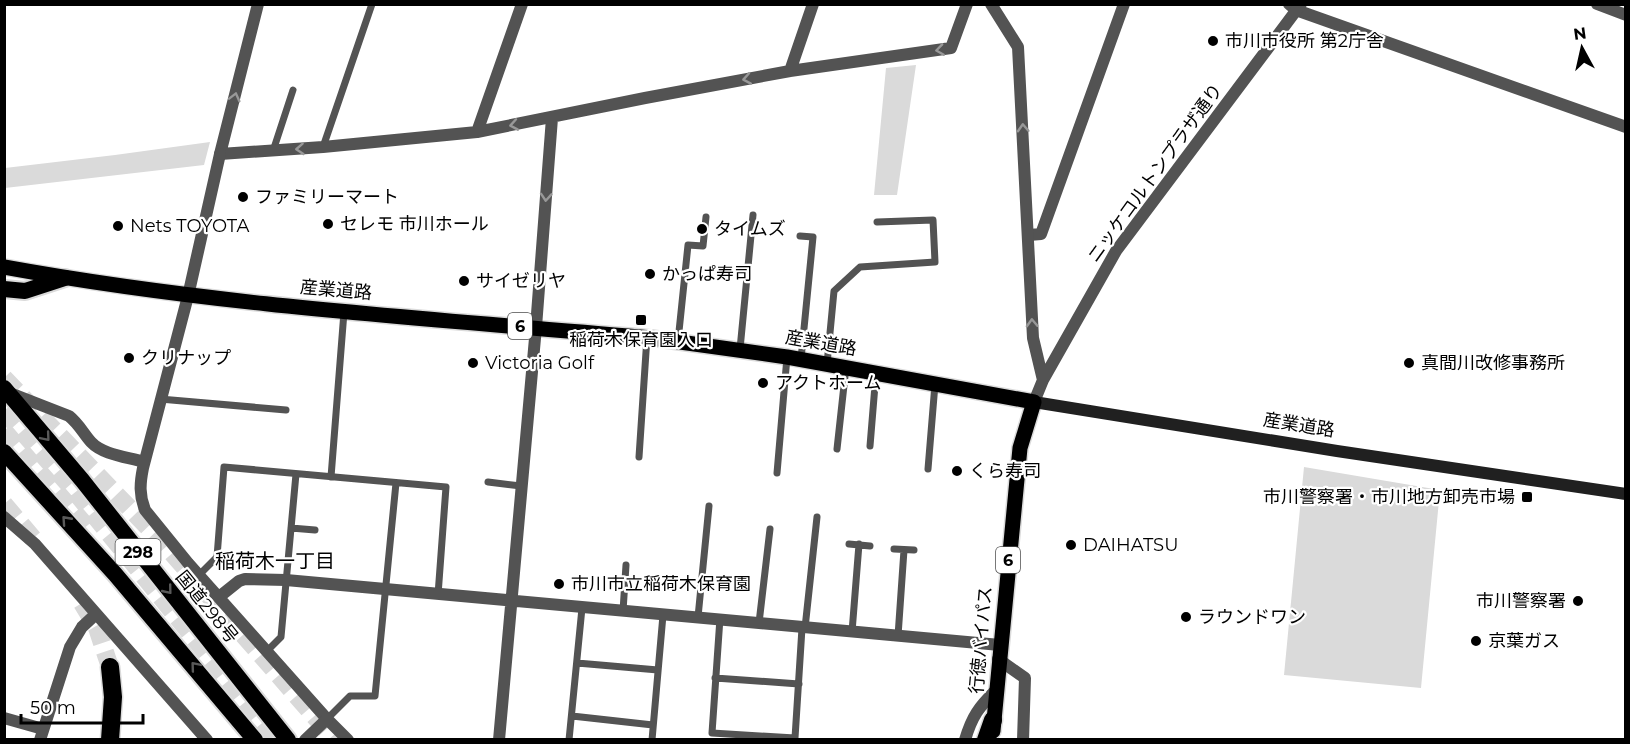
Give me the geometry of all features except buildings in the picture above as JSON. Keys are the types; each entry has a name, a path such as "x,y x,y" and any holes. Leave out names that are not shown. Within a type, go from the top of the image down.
{"highway":[{"path":"4,289 25,291 65,278"},
{"name":"国道298号","path":"7,390 82,480 288,740"},
{"name":"298","path":"4,452 115,574 250,734"},
{"path":"110,668 113,697 110,740"},
{"path":"986,740 993,720"},
{"path":"993,720 999,740"}],"main road":[{"name":"産業道路","path":"4,267 188,296 536,327 740,349 1034,402 1626,494"},
{"name":"行徳バイパス","path":"992,740 1020,448 1034,402"}],"street":[{"path":"258,4 220,154 188,296 144,462 140,483 141,501 145,510 199,574 348,740"},
{"path":"477,132 522,4"},
{"path":"790,71 813,4"},
{"path":"220,154 323,147 477,132 790,71 951,48 967,4"},
{"path":"991,4 1018,47 1033,338 1043,380"},
{"path":"1029,236 1041,234 1124,4"},
{"path":"1597,4 1626,15"},
{"path":"1296,6 1626,127"},
{"name":"ニッケコルトンプラザ通り","path":"1034,402 1043,380 1116,251 1296,6"},
{"path":"499,740 536,327 552,118"},
{"path":"7,390 69,416 91,442 103,450 144,462"},
{"path":"4,517 34,544 207,740"},
{"path":"219,597 238,581 245,579 286,580 582,608 720,618 898,636 999,652 1025,678 1023,740"},
{"path":"4,718 41,734 75,637 96,614"},
{"path":"965,740 971,719 996,690"},
{"path":"305,740 327,719"}],"lane":[{"path":"323,147 372,4"},
{"path":"273,151 293,90"},
{"path":"740,349 753,215"},
{"path":"678,341 688,245 703,246 706,217"},
{"path":"827,364 834,291 860,267 935,262 933,220 877,222"},
{"path":"777,473 813,237 800,236"},
{"path":"331,477 344,311"},
{"path":"639,458 647,338"},
{"path":"837,449 846,367"},
{"path":"870,446 876,373"},
{"path":"928,469 935,384"},
{"path":"160,399 285,410"},
{"path":"199,574 217,557 224,467 446,487 438,595"},
{"path":"267,651 281,637 296,474"},
{"path":"488,482 521,486"},
{"path":"327,719 351,696 375,696 396,483"},
{"path":"698,617 708,506"},
{"path":"720,618 712,733 795,738 804,628 817,517"},
{"path":"291,528 315,530"},
{"path":"759,623 770,529"},
{"path":"849,544 870,546"},
{"path":"852,632 859,544"},
{"path":"894,549 914,550"},
{"path":"898,636 904,550"},
{"path":"623,611 626,565"},
{"path":"569,740 582,608"},
{"path":"652,740 663,615"},
{"path":"577,663 658,670"},
{"path":"716,678 799,684"},
{"path":"572,716 653,725"}],"shaded area":[{"path":"916,65 897,195 874,195 886,68"},
{"path":"210,142 204,165 5,188 5,168"},
{"path":"1304,467 1440,490 1421,688 1284,675"}],"tunnel":[{"path":"4,378 164,544 335,740"},
{"path":"4,411 72,488 277,740"},
{"path":"4,431 87,527"},
{"path":"4,504 37,543"},
{"path":"82,603 97,628 110,667"}],"place":[{"name":"市川市役所 第2庁舎","path":"1213,41"},
{"name":"ファミリーマート","path":"243,197"},
{"name":"セレモ 市川ホール","path":"328,224"},
{"name":"Nets TOYOTA","path":"118,226"},
{"name":"タイムズ","path":"702,229"},
{"name":"かっぱ寿司","path":"650,274"},
{"name":"サイゼリヤ","path":"464,281"},
{"name":"稲荷木保育園入口","path":"641,320"},
{"name":"クリナップ","path":"129,358"},
{"name":"Victoria Golf","path":"473,363"},
{"name":"真間川改修事務所","path":"1409,363"},
{"name":"アクトホーム","path":"763,383"},
{"name":"くら寿司","path":"957,471"},
{"name":"市川警察署・市川地方卸売市場","path":"1527,497"},
{"name":"DAIHATSU","path":"1071,545"},
{"name":"市川市立稲荷木保育園","path":"559,584"},
{"name":"市川警察署","path":"1578,601"},
{"name":"ラウンドワン","path":"1186,617"},
{"name":"京葉ガス","path":"1476,641"}],"district":[{"name":"稲荷木一丁目","path":"275,561"}]}
